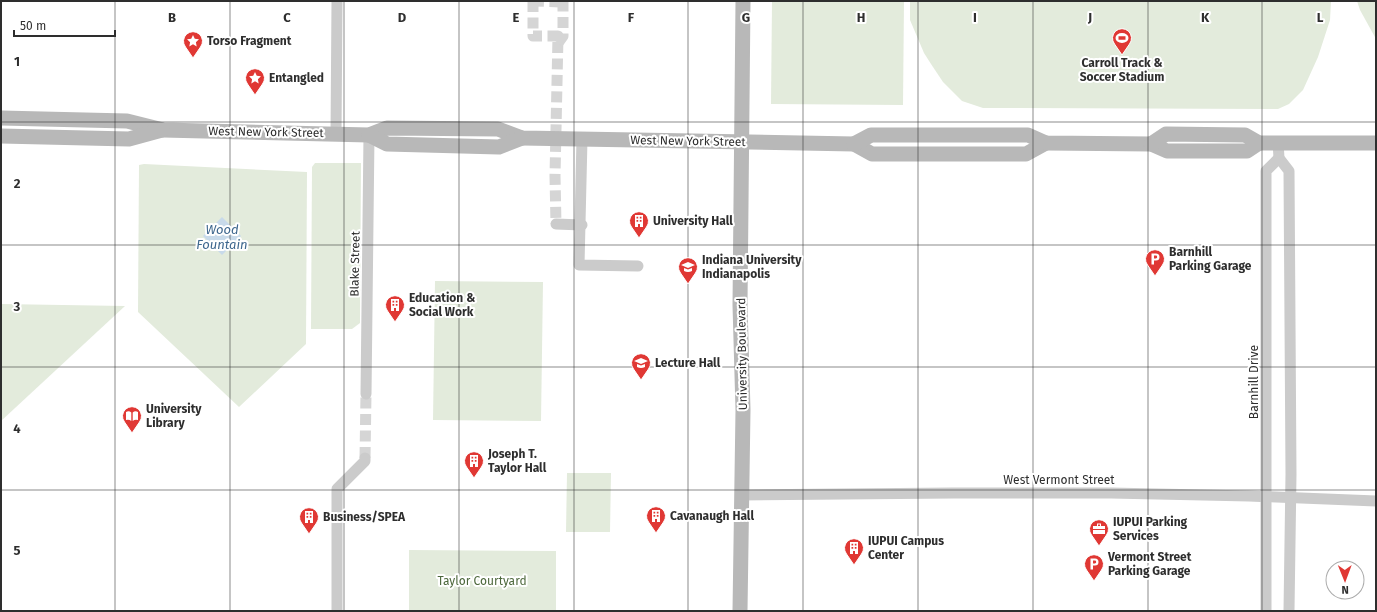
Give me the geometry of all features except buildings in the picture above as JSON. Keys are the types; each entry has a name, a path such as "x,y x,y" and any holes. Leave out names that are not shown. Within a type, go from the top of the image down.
{"main road":[{"name":"University Boulevard","path":"740,611 743,410 740,305 743,1"},
{"name":"West New York Street","path":"1,118 127,121 163,130 369,135 387,128 498,130 522,138 854,144 871,135 1028,135 1046,143 1151,144 1166,134 1245,135 1259,142 1376,143"},
{"name":"West New York Street","path":"1,136 129,139 163,130"}],"street":[{"path":"336,134 337,1"},
{"name":"Blake Street","path":"366,394 369,135"},
{"path":"582,139 579,265 638,266"},
{"path":"1278,142 1279,158 1289,171 1291,498 1289,611"},
{"name":"Barnhill Drive","path":"1266,611 1266,171 1279,158"},
{"path":"556,224 582,225"},
{"path":"337,611 337,489 365,462 365,458"},
{"name":"West Vermont Street","path":"742,495 1110,493 1376,501"}],"green space":[{"path":"772,1 904,1 903,105 771,104"},
{"name":"Carroll Track & Soccer Stadium","path":"910,1 1331,1 1330,20 1318,57 1303,90 1289,104 1278,109 983,108 962,101 943,82 924,53 910,20"},
{"path":"1357,1 1376,1 1376,39 1360,10"},
{"path":"315,163 361,163 360,323 352,329 311,329 312,167"},
{"path":"144,164 307,172 306,344 239,407 138,312 139,165"},
{"path":"435,281 543,282 541,421 433,420"},
{"path":"1,304 125,306 1,421"},
{"path":"567,473 611,473 610,532 566,532"},
{"name":"Taylor Courtyard","path":"409,550 556,551 556,611 409,611"}],"water":[{"name":"Wood Fountain","path":"222,217 241,236 222,255 203,236"}],"tunnel":[{"path":"533,1 533,36 558,36 555,176 556,224"},
{"path":"533,1 563,2"},
{"path":"558,43 563,36 563,1"},
{"path":"365,458 366,394"}],"place":[{"name":"Carroll Track & Soccer Stadium","path":"1122,55"},
{"name":"Torso Fragment","path":"193,58"},
{"name":"Entangled","path":"255,95"},
{"name":"University Hall","path":"639,238"},
{"name":"Barnhill Parking Garage","path":"1155,276"},
{"name":"Indiana University Indianapolis","path":"688,284"},
{"name":"Education & Social Work","path":"395,322"},
{"name":"Lecture Hall","path":"641,380"},
{"name":"University Library","path":"132,433"},
{"name":"Joseph T. Taylor Hall","path":"474,478"},
{"name":"Cavanaugh Hall","path":"656,533"},
{"name":"Business/SPEA","path":"309,534"},
{"name":"IUPUI Parking Services","path":"1099,546"},
{"name":"IUPUI Campus Center","path":"854,565"},
{"name":"Vermont Street Parking Garage","path":"1094,581"}]}
